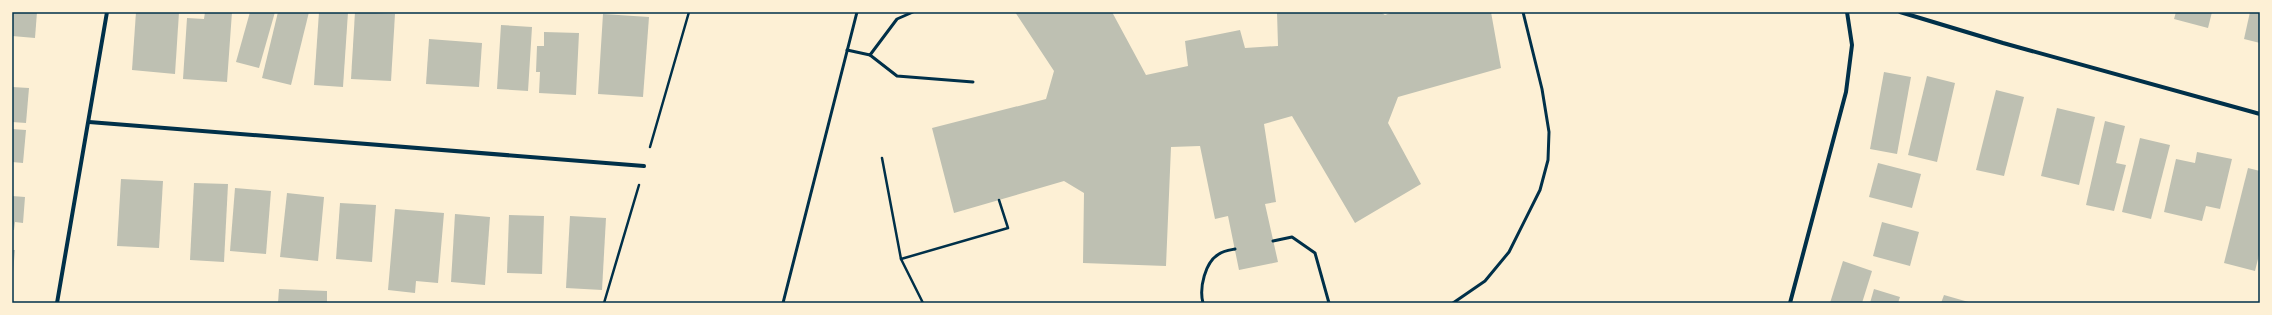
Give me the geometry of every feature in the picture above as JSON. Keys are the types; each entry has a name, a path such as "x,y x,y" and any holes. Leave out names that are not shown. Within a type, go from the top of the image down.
{"street":[{"path":"57,303 107,12"},
{"path":"1790,303 1846,92 1852,45 1847,12"},
{"path":"1900,12 2003,43 2260,114"},
{"path":"89,122 644,166"}],"lane":[{"path":"783,303 830,127 857,12"},
{"path":"870,55 898,19 913,12"},
{"path":"1453,303 1484,281 1509,252 1540,190 1548,160 1548,132 1542,89 1523,12"},
{"path":"847,50 870,55 897,76 973,82"},
{"path":"1273,241 1292,237 1315,253 1329,303"},
{"path":"1202,303 1201,296 1204,273 1219,254 1235,249"}],"path":[{"path":"882,158 901,259 923,303"},
{"path":"901,259 1008,228 999,200"}],"building":[{"path":"12,12 37,12 35,38 12,36"},
{"path":"136,12 179,12 175,74 132,70"},
{"path":"205,12 232,12 227,82 183,79 187,18 204,19"},
{"path":"250,12 275,12 259,68 236,62"},
{"path":"278,12 309,12 291,85 262,78"},
{"path":"319,12 348,12 343,87 314,85"},
{"path":"355,12 395,14 391,81 351,79"},
{"path":"1015,12 1112,12 1146,75 1188,66 1185,41 1240,30 1245,48 1278,46 1277,12 1380,12 1385,15 1393,12 1491,12 1501,68 1398,97 1388,123 1421,184 1355,223 1292,116 1264,124 1276,202 1265,204 1278,262 1239,270 1228,216 1215,219 1200,146 1171,147 1166,266 1083,263 1084,193 1064,181 954,213 932,128 1046,99 1054,71"},
{"path":"2176,12 2212,12 2208,28 2174,19"},
{"path":"2250,12 2260,12 2260,43 2244,39"},
{"path":"603,14 649,17 643,97 598,94"},
{"path":"501,25 532,27 528,91 497,89"},
{"path":"544,32 579,33 576,95 539,93 540,72 536,72 537,46 544,46"},
{"path":"429,39 482,43 479,87 426,84"},
{"path":"1884,72 1911,77 1897,154 1870,149"},
{"path":"1927,76 1955,83 1937,162 1908,155"},
{"path":"12,87 29,88 26,123 12,122"},
{"path":"1996,90 2024,97 2004,176 1976,170"},
{"path":"2057,108 2095,117 2079,185 2041,176"},
{"path":"2105,121 2125,126 2116,163 2126,165 2114,211 2086,205"},
{"path":"12,129 26,130 23,163 12,162"},
{"path":"2140,138 2170,145 2151,219 2122,212"},
{"path":"2197,152 2232,159 2220,209 2206,206 2202,221 2164,212 2176,159 2195,163"},
{"path":"1878,163 1921,174 1912,208 1869,197"},
{"path":"2248,168 2260,171 2260,251 2255,271 2224,263"},
{"path":"121,179 163,181 159,248 117,246"},
{"path":"194,183 228,184 224,262 190,260"},
{"path":"235,188 271,191 266,254 230,251"},
{"path":"287,193 324,197 318,261 280,257"},
{"path":"12,196 25,197 23,223 15,222 14,230 12,230"},
{"path":"340,203 376,205 372,262 336,259"},
{"path":"395,209 444,213 438,283 416,281 415,293 388,290"},
{"path":"455,214 490,217 485,285 451,282"},
{"path":"509,215 544,216 542,274 507,273"},
{"path":"570,216 606,218 602,290 566,288"},
{"path":"1882,222 1919,232 1910,266 1873,256"},
{"path":"12,250 15,250 13,272 12,271"},
{"path":"1843,261 1872,271 1862,303 1830,303"},
{"path":"279,289 327,291 327,303 278,303"},
{"path":"1874,289 1900,297 1898,303 1870,303"},
{"path":"1944,295 1972,303 1941,303"}]}
